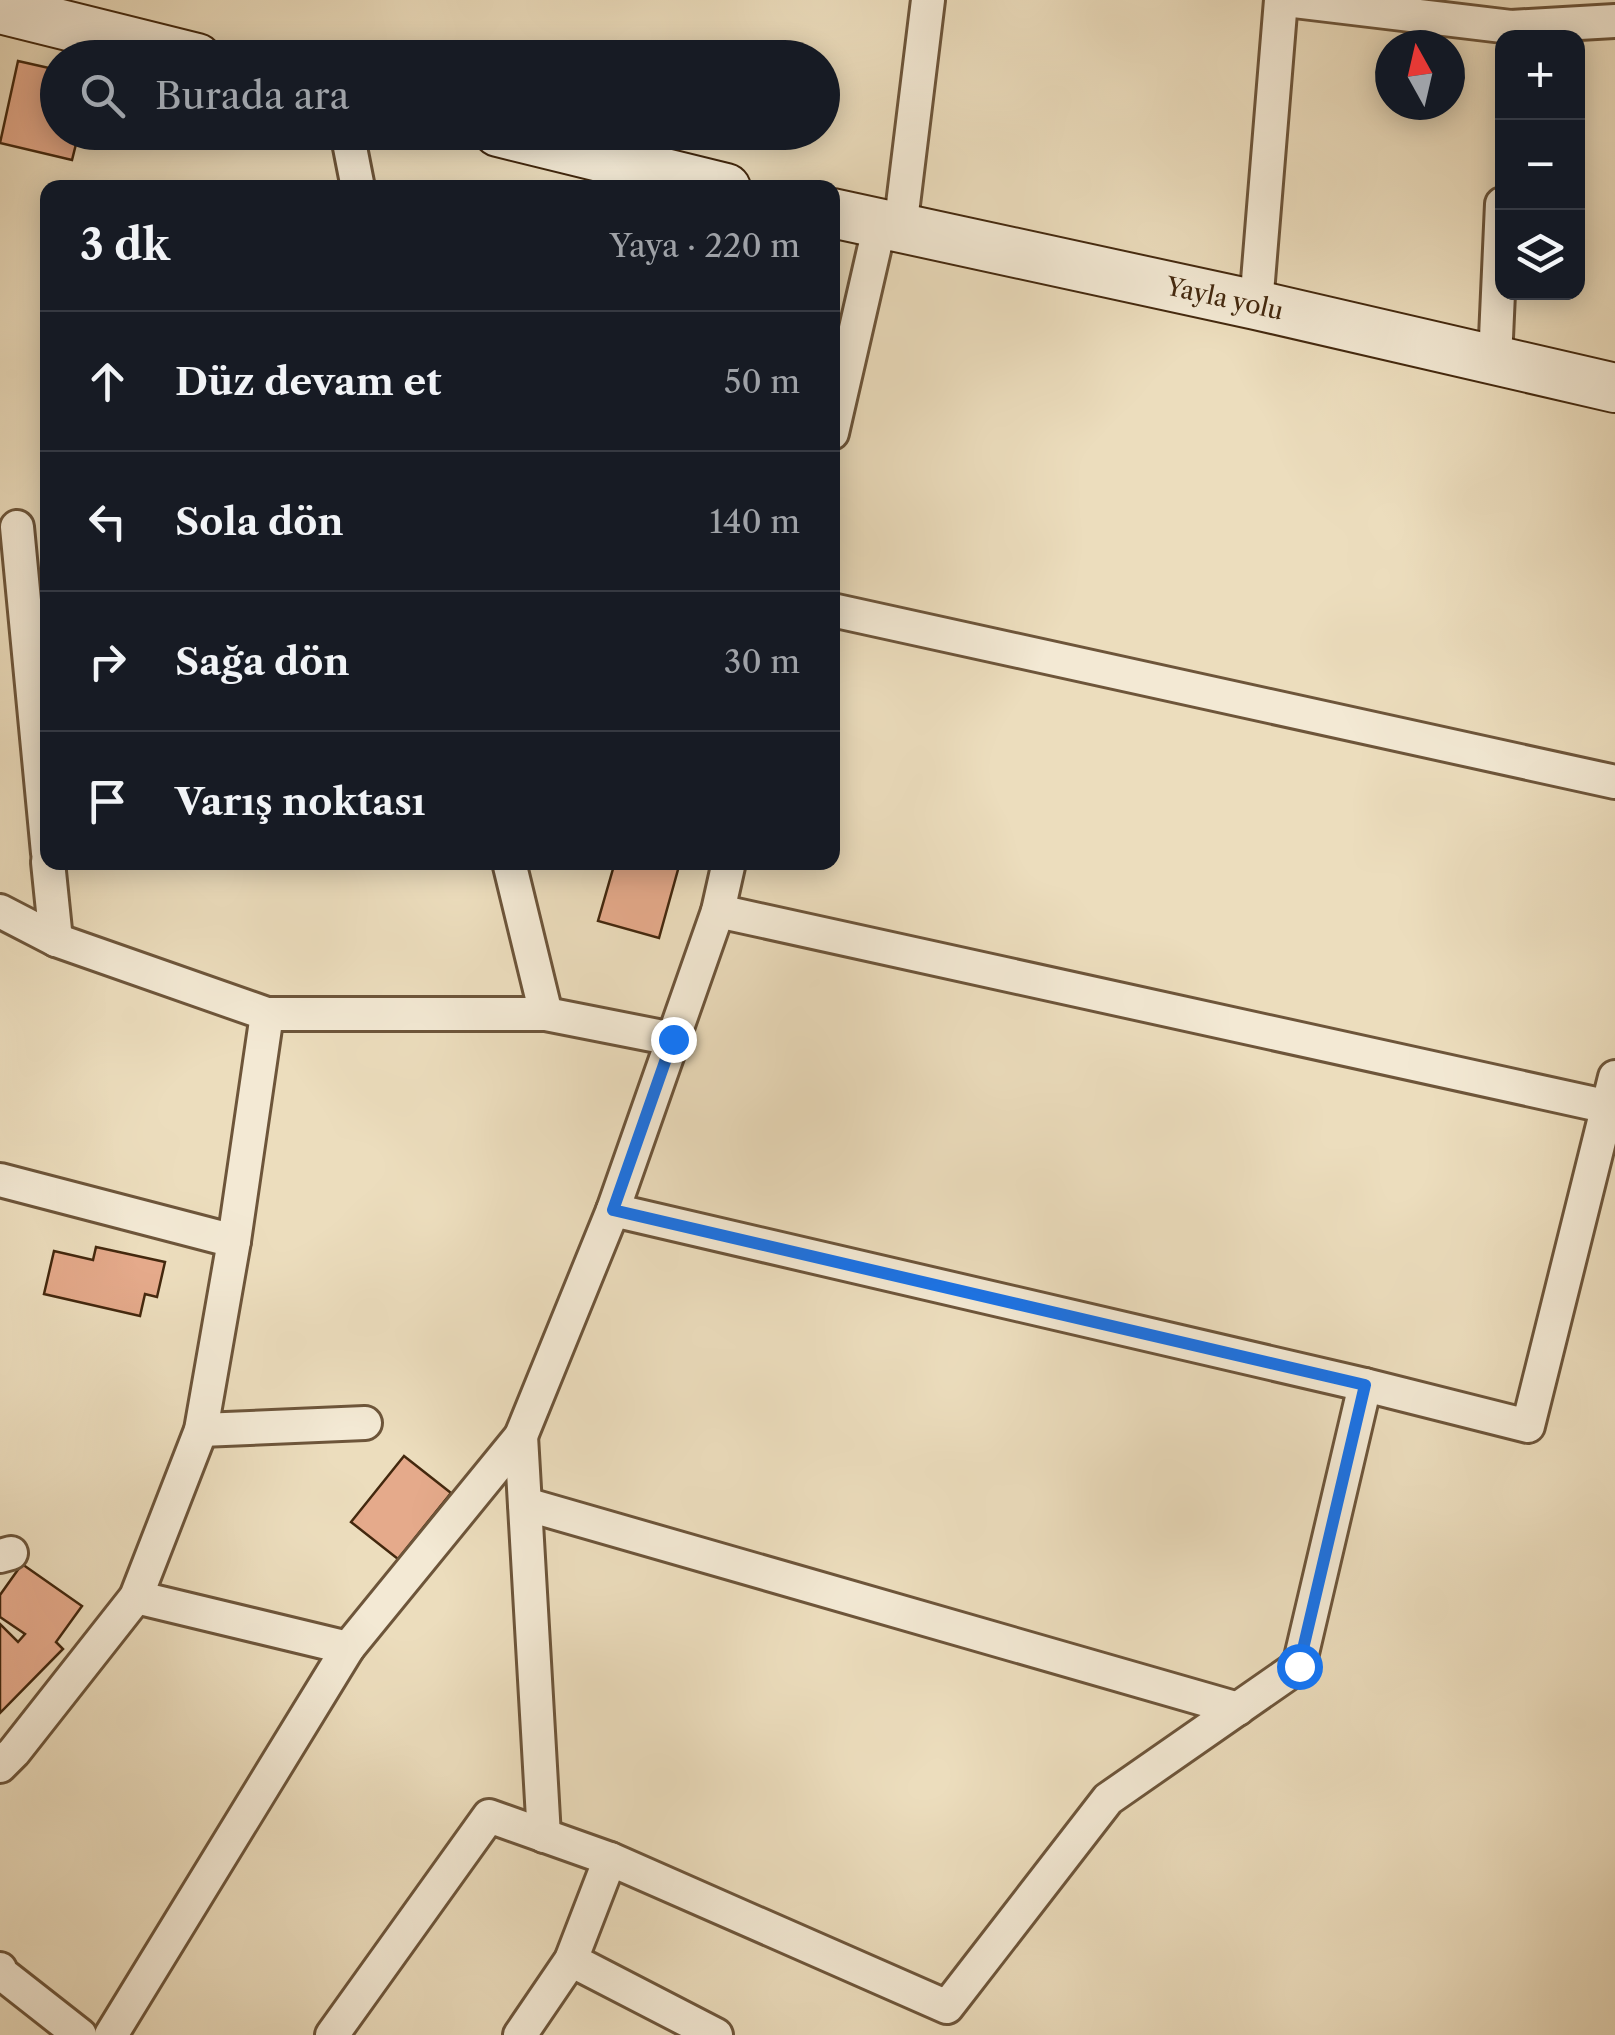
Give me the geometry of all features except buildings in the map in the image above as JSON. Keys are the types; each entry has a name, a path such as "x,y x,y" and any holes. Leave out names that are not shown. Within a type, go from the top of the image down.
{"street":[{"path":"840,404 890,227 928,0"},
{"path":"1256,305 1284,0 1497,30"},
{"path":"0,9 125,40"},
{"path":"1532,30 1615,22"},
{"path":"351,150 356,180"},
{"path":"571,150 693,180"},
{"path":"1494,360 1502,210"},
{"name":"Yayla yolu","path":"840,215 1615,388"},
{"path":"22,526 40,752"},
{"path":"840,612 1615,782"},
{"path":"49,870 56,940"},
{"path":"511,870 546,1014"},
{"path":"111,2035 348,1648 521,1436 613,1210 718,911 727,870"},
{"path":"0,911 56,940 267,1014 546,1014 673,1039"},
{"path":"613,1210 1528,1426 1612,1092 718,911"},
{"path":"0,1766 136,1597 201,1430 267,1014"},
{"path":"0,1180 234,1240"},
{"path":"332,2035 489,1816 610,1859 953,2021 1108,1799 1299,1666 1365,1385"},
{"path":"201,1430 365,1422"},
{"path":"521,1436 544,1836"},
{"path":"525,1504 1238,1709"},
{"path":"136,1597 348,1648"},
{"path":"520,2035 571,1960 610,1859"},
{"path":"571,1960 716,2035"},
{"path":"0,1970 80,2035"}],"route":[{"path":"673,1039 613,1210 1365,1385 1299,1666"}]}
